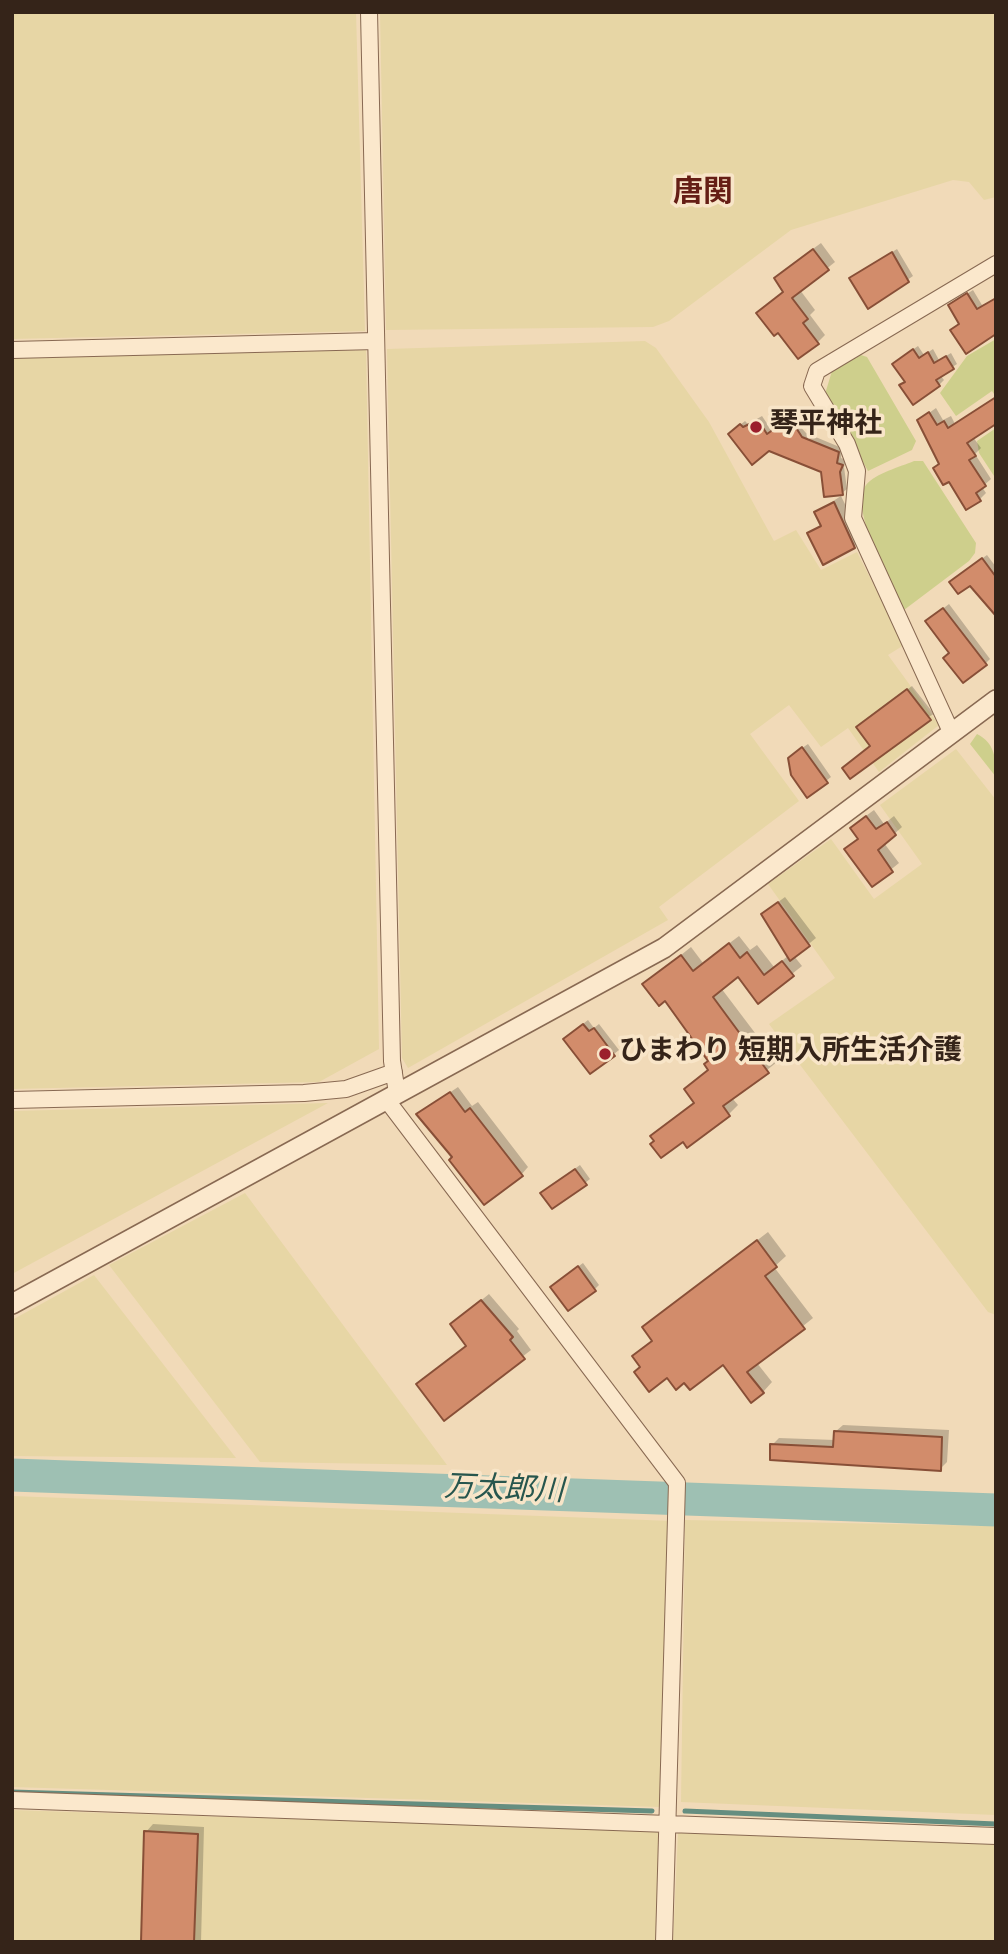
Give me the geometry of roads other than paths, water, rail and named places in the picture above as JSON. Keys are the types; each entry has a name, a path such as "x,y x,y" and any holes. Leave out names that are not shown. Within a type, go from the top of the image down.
{"street":[{"path":"369,12 394,1073 392,1096 677,1486 664,1942"},
{"path":"952,734 853,518 857,471 847,444 813,386 817,371 996,264"},
{"path":"12,350 376,341"},
{"path":"12,1304 664,948 996,700"},
{"path":"12,1100 304,1093 346,1090 394,1073"},
{"path":"12,1800 996,1836"}],"waterway":[{"name":"万太郎川","path":"12,1475 996,1510"},
{"path":"12,1792 652,1811"},
{"path":"685,1811 996,1824"}],"place":[{"name":"琴平神社","path":"756,427"},
{"name":"ひまわり 短期入所生活介護","path":"605,1054"}],"district":[{"name":"唐関","path":"703,195"}]}
